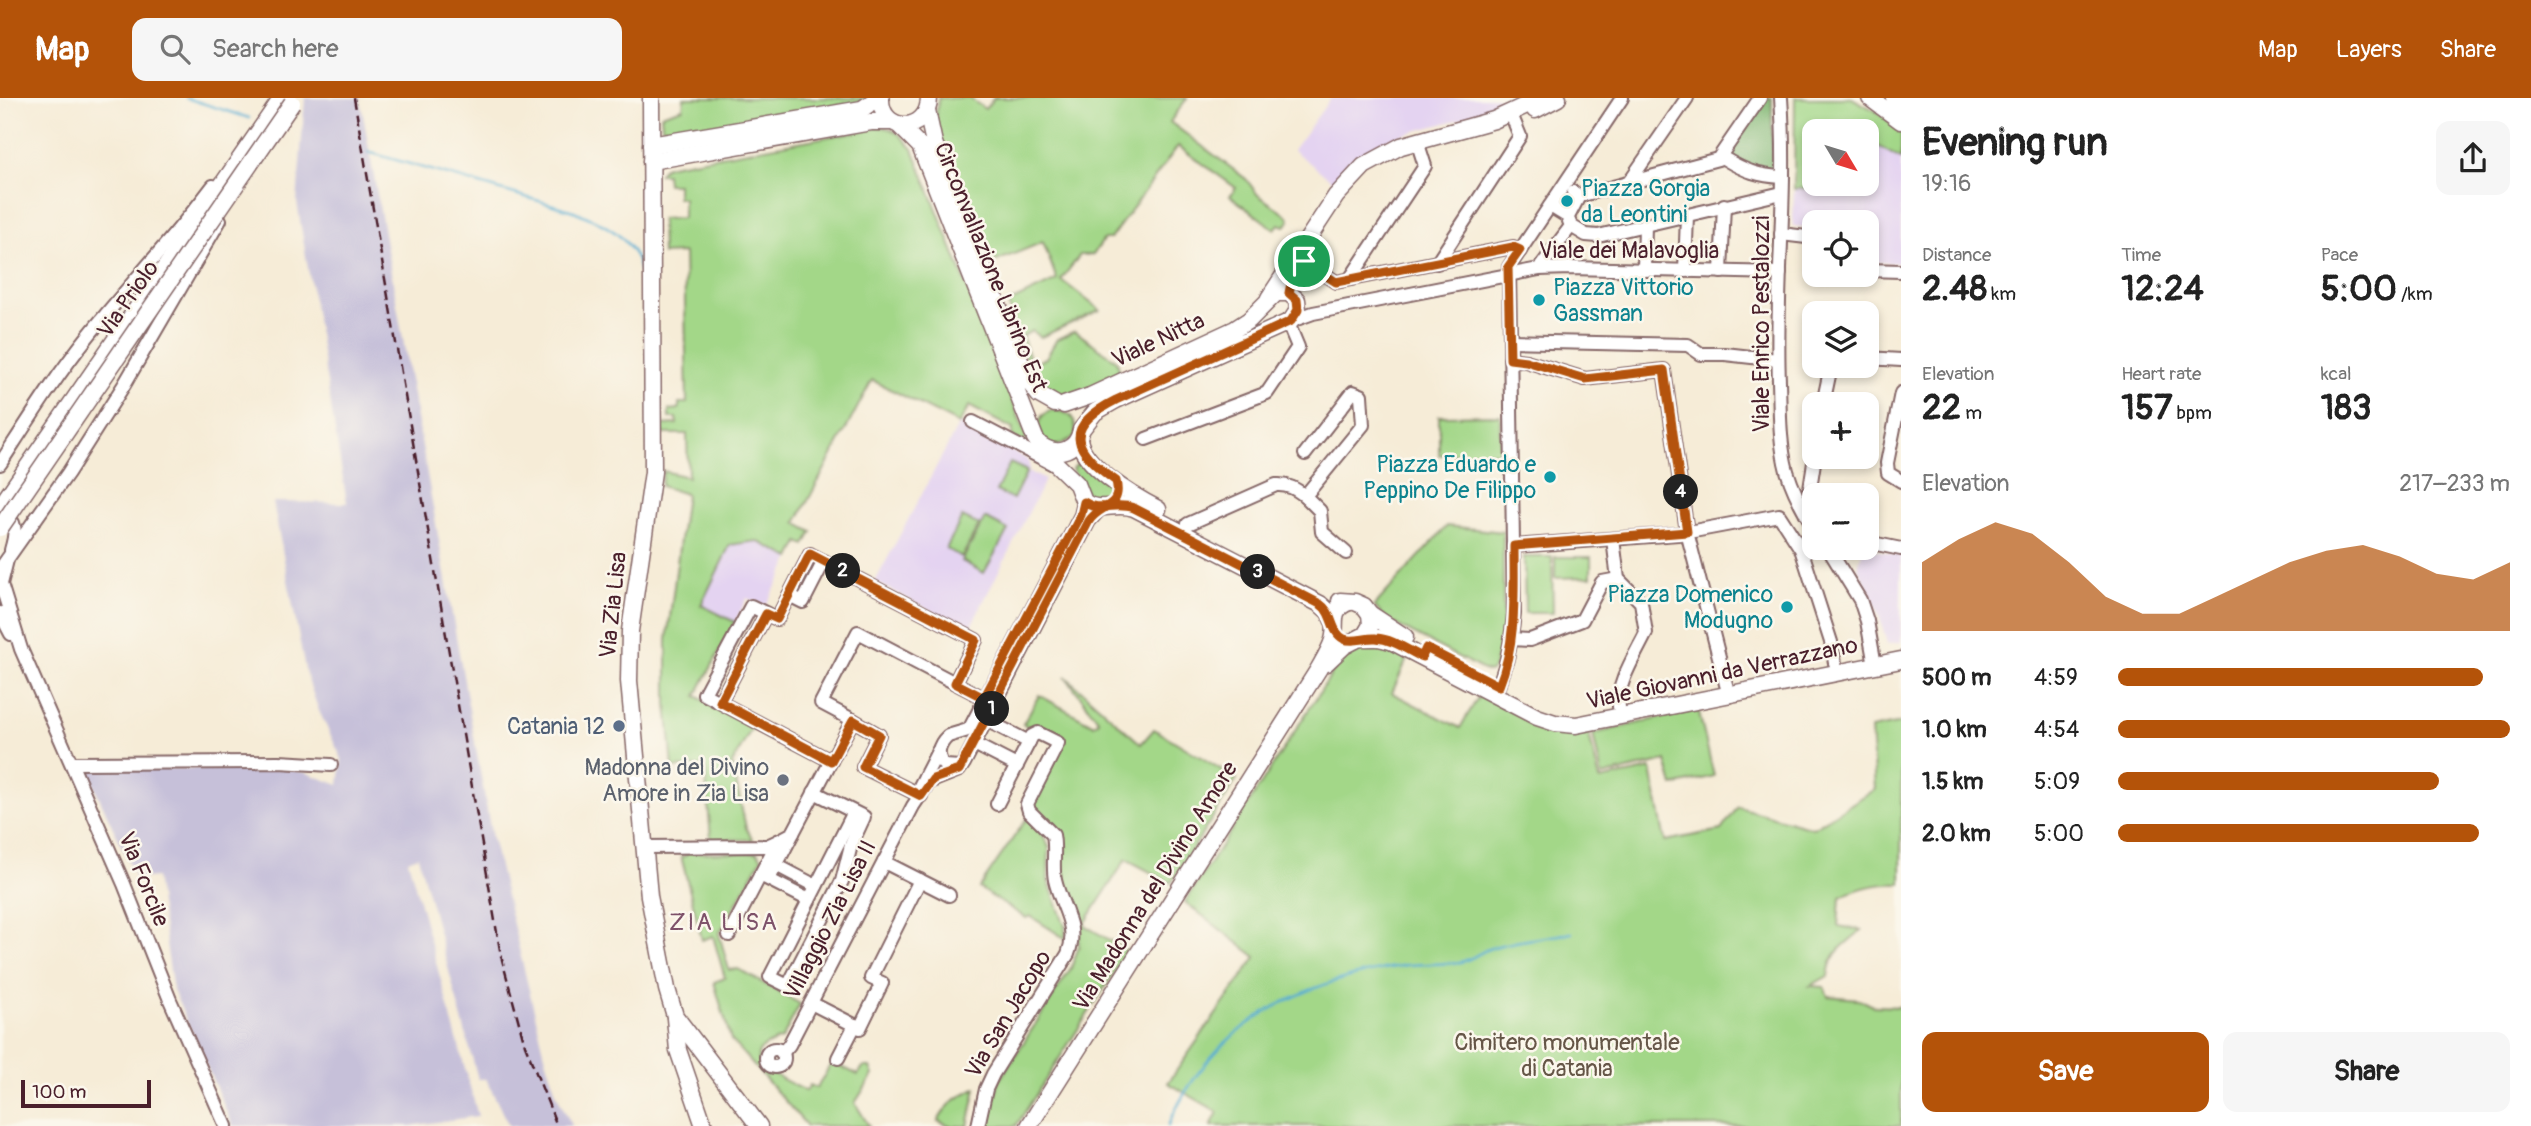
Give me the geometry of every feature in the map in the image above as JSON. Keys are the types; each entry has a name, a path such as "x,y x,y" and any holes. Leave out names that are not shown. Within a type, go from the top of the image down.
{"main road":[{"name":"Via Zia Lisa","path":"651,98 653,472 629,631 634,743 644,847 659,957 675,1016 759,1126"},
{"path":"689,147 862,109 880,98"},
{"name":"Circonvallazione Librino Est","path":"880,98 884,113 920,146 1035,442 1077,484 1084,502"},
{"name":"Viale Nitta","path":"1059,405 1090,396 1249,320 1267,302 1336,196 1364,166 1386,153 1512,117 1542,98"},
{"path":"1512,117 1558,98"},
{"path":"1870,98 1901,121"},
{"path":"1894,98 1901,104"},
{"name":"Via Priolo","path":"0,509 260,129 286,100"},
{"name":"Via Priolo","path":"0,527 286,100"},
{"path":"651,153 872,122 911,125 929,102"},
{"path":"929,102 934,143 1028,381 1039,395 1072,409 1078,416 1080,448 1090,462 1144,502 1330,598 1362,604 1370,614 1371,625 1318,670"},
{"path":"1059,405 1046,407 1038,414 1034,423 1035,442 1054,452 1070,448 1095,412 1104,406 1286,323 1297,314 1292,279 1342,201 1361,180 1390,160 1418,146"},
{"path":"1286,323 1271,324 1263,311 1267,302 1278,293 1294,299"},
{"path":"1106,507 1118,494 1116,481"},
{"path":"1084,502 1106,507 1120,504 1134,508 1320,604 1329,612 1343,638 1357,639"},
{"path":"1318,670 1332,643 1338,609 1349,602"},
{"name":"Viale Giovanni da Verrazzano","path":"1370,614 1424,653"},
{"name":"Viale Giovanni da Verrazzano","path":"1357,639 1386,639 1424,653 1496,690 1547,721 1576,726 1835,663 1901,660"},
{"name":"Viale Giovanni da Verrazzano","path":"1496,690 1560,714 1584,715 1728,690 1874,660 1901,649"},
{"name":"Via Madonna del Divino Amore","path":"1029,1126 1318,670"},
{"path":"675,1016 678,1050 704,1126"},
{"path":"678,1050 689,1037"}],"street":[{"path":"1496,690 1511,639 1514,546 1508,267 1622,98"},
{"path":"1629,182 1687,98"},
{"path":"1722,159 1760,98"},
{"path":"1781,98 1782,113"},
{"path":"1782,113 1787,98"},
{"path":"5,562 68,473 124,385 217,225 263,158 286,100"},
{"name":"Viale Enrico Pestalozzi","path":"1782,113 1778,360 1780,437 1787,471 1802,505"},
{"path":"1437,263 1520,136 1512,117"},
{"path":"0,464 76,352 260,129"},
{"path":"1350,279 1425,166 1418,146"},
{"path":"1645,159 1662,173"},
{"path":"1579,196 1722,159 1761,176 1782,177"},
{"path":"1566,183 1579,196"},
{"path":"1547,209 1569,221 1586,235 1598,236 1782,193"},
{"path":"1539,269 1569,221 1579,196"},
{"path":"1721,272 1724,205"},
{"path":"1685,271 1687,215"},
{"path":"1644,224 1644,270"},
{"path":"1781,234 1802,236"},
{"path":"1304,261 1336,282 1513,247 1520,250"},
{"name":"Viale dei Malavoglia","path":"1286,323 1313,313 1539,269 1780,273"},
{"path":"1879,270 1901,271"},
{"path":"1294,299 1313,313"},
{"path":"1146,439 1267,393 1298,347 1286,323"},
{"path":"1510,341 1688,345 1701,354 1778,360"},
{"path":"1510,359 1526,361 1585,379 1664,370 1687,532 1728,690"},
{"path":"1879,359 1901,360"},
{"path":"1305,454 1353,393 1361,395 1363,425 1305,496"},
{"path":"1901,393 1887,463 1888,472 1901,481"},
{"path":"973,422 1035,442"},
{"path":"1188,524 1276,485 1284,485 1297,489 1320,511 1322,532 1346,553"},
{"path":"962,766 945,766 939,760 938,751 948,736 968,730 1081,515 1084,502"},
{"path":"984,698 858,632 821,703 879,735 863,767 917,799 929,782 955,772 962,766 1089,521 1106,507"},
{"path":"0,509 11,517 16,533 5,562 1,584 21,649"},
{"path":"1514,546 1687,532 1779,514 1801,549 1831,642 1835,663"},
{"path":"1613,539 1618,579 1641,601 1646,625 1646,633 1621,686 1619,707"},
{"path":"1879,545 1901,550"},
{"path":"831,761 704,694 751,606 777,619 810,554 976,640 955,683"},
{"path":"1839,560 1860,600 1874,660"},
{"path":"1511,639 1530,640 1582,621 1602,582 1618,579"},
{"path":"0,613 21,649"},
{"path":"720,702 766,614"},
{"name":"Via Forcile","path":"21,649 226,1126"},
{"path":"729,935 765,877 776,865 853,720"},
{"path":"986,720 1029,742 997,804"},
{"name":"Via San Jacopo","path":"978,1126 986,1089 993,1074 1072,945 1072,925 1055,880 1053,835 1029,811 1027,804 1058,743 1038,733 1032,736 1029,742"},
{"path":"974,744 1017,766"},
{"name":"Villaggio Zia Lisa II","path":"782,1053 789,1045 917,799 938,751"},
{"path":"72,763 279,762 331,765"},
{"path":"814,792 854,812 864,817 851,845 842,881 788,986 770,977 854,812"},
{"path":"644,847 767,846 793,833"},
{"path":"765,877 778,841"},
{"path":"884,862 949,895"},
{"path":"776,865 813,892"},
{"path":"765,877 832,900"},
{"path":"811,1003 860,1028 882,984 871,978 920,880"},
{"path":"838,1058 855,1025"}],"shaded area":[{"path":"305,98 360,98 492,838 545,1055 556,1093 572,1126 509,1126 486,1079 478,1079 418,856 408,860 478,1116 410,1126 233,1126 173,990 156,877 136,879 86,768 284,769 304,772 339,785 342,759 319,711 306,674 273,502 347,503 297,202"},
{"path":"1331,98 1519,98 1490,111 1401,135 1358,159 1334,182 1293,150"},
{"path":"1880,147 1901,159 1901,263 1879,262 1879,210 1802,210 1802,227 1793,226 1794,189 1802,189 1802,196 1880,196"},
{"path":"959,424 1025,458 1029,463 1029,472 1045,480 969,630 875,582"},
{"path":"757,541 791,558 765,607 747,598 735,622 701,605 730,545"},
{"path":"1879,551 1901,555 1901,642 1887,644 1878,611 1858,568 1860,560 1879,560"}],"green space":[{"path":"684,98 869,98 671,135 662,126 661,115 683,108"},
{"path":"939,98 969,98 985,109 994,98 1187,98 1170,122 1246,179 1258,195 1288,216 1290,221 1285,226 1279,224 1275,229 1269,225 1230,196 1236,188 1178,146 1110,239 1104,239 1093,255 1080,255 1061,280 1100,310 1041,337 1032,331 1022,336 1032,364 1046,358 1057,339 1075,331 1117,361 1121,376 1070,396 1052,395 1033,375 1020,344 1008,303 1057,280 1043,242 997,261 986,258 936,129"},
{"path":"1766,98 1772,98 1772,174 1743,165 1729,153"},
{"path":"1795,98 1852,98 1876,111 1901,130 1901,159 1880,147 1880,119 1802,119 1802,189 1794,189"},
{"path":"882,127 896,132 913,149 1027,438 1024,443 1012,436 1013,429 969,406 959,424 872,380 796,523 812,532 805,545 799,542 791,558 757,541 730,545 701,605 735,622 696,696 753,726 732,764 746,828 753,840 711,839 705,766 673,768 667,704 667,640 686,494 661,486 663,471 688,477 687,434 662,434 662,425 677,424 676,418 669,418 669,410 679,409 679,403 687,403 684,253 662,254 661,219 683,218 683,198 677,197 677,184 667,184 666,174 659,174 664,167 670,165"},
{"path":"1051,410 1071,416 1076,430 1075,437 1053,448 1044,443 1038,425 1042,416"},
{"path":"1500,415 1500,452 1439,455 1439,416"},
{"path":"1083,459 1113,491 1109,500 1091,501 1072,469"},
{"path":"1010,463 1027,471 1013,499 996,491"},
{"path":"962,517 979,525 962,557 946,549"},
{"path":"985,518 1008,530 984,573 962,561"},
{"path":"1447,526 1503,532 1503,633 1491,671 1487,672 1389,621 1374,606"},
{"path":"1524,557 1552,557 1553,613 1525,613"},
{"path":"1555,557 1591,557 1591,577 1555,578"},
{"name":"Cimitero monumentale di Catania","path":"1367,644 1388,648 1407,659 1392,693 1460,728 1480,694 1547,728 1565,732 1588,731 1600,780 1651,769 1665,841 1721,830 1738,807 1813,828 1875,789 1871,729 1901,723 1901,884 1870,886 1840,897 1838,926 1861,930 1835,955 1828,976 1810,986 1824,987 1828,996 1859,999 1873,1006 1901,1007 1901,1126 1211,1126 1218,1112 1168,1083 1256,957 1185,902 1340,661 1348,653"},
{"path":"1065,676 1141,744 1154,729 1237,779 1171,883 1126,859 1084,925 1128,951 1016,1126 988,1126 999,1081 1071,968 1079,946 1077,921 1061,877 1062,841 1055,824 1032,804 1062,743 1023,724 1039,695 1094,725 1099,721"},
{"path":"1698,709 1714,776 1673,786 1666,761 1602,776 1593,734"},
{"path":"1027,818 1038,827 1049,847 1048,880 1065,926 1066,939 1030,916 1026,918 979,888"},
{"path":"757,852 762,858 719,934 729,970 738,969 800,1004 782,1039 766,1046 759,1053 759,1060 774,1074 806,1091 810,1085 817,1088 832,1062 858,1075 863,1067 870,1067 873,1075 855,1103 869,1126 807,1126 731,1040 714,982 725,978 713,936 702,940 681,856 686,856 686,853"},
{"path":"976,1088 968,1126 949,1126 938,1121 954,1101"}],"waterway":[{"path":"186,98 249,118"},
{"path":"368,152 574,211 618,235 633,252 642,278"},
{"path":"1168,1126 1187,1090 1209,1060 1235,1034 1264,1013 1296,996 1331,982 1368,972 1407,965 1460,962 1494,947 1572,933"}],"railway":[{"path":"354,98 501,956 525,1045 557,1126"}],"place":[{"name":"Piazza Gorgia da Leontini","path":"1567,201"},
{"name":"Piazza Vittorio Gassman","path":"1539,300"},
{"name":"Piazza Eduardo e Peppino De Filippo","path":"1550,477"},
{"name":"Piazza Domenico Modugno","path":"1787,607"},
{"name":"Catania 12","path":"619,726"},
{"name":"Madonna del Divino Amore in Zia Lisa","path":"783,780"}],"district":[{"name":"ZIA LISA","path":"724,922"}],"route":[{"path":"1304,261 1292,279 1289,293 1297,300 1298,310 1291,321 1116,400 1095,412 1085,423 1079,438 1080,448 1090,462 1116,481 1118,494 1111,505 1096,511 1089,521 959,770 933,779 921,796 863,767 879,735 853,720 831,761 720,702 766,614 777,619 810,554 976,640 955,683 984,698 1081,515 1084,502 1100,509 1111,505 1120,504 1134,508 1320,604 1329,612 1336,633 1343,638 1386,639 1422,657 1426,648 1499,686 1510,646 1514,614 1514,546 1687,532 1664,370 1585,379 1526,361 1510,359 1508,267 1520,250 1513,247 1336,282 1304,261"}]}
